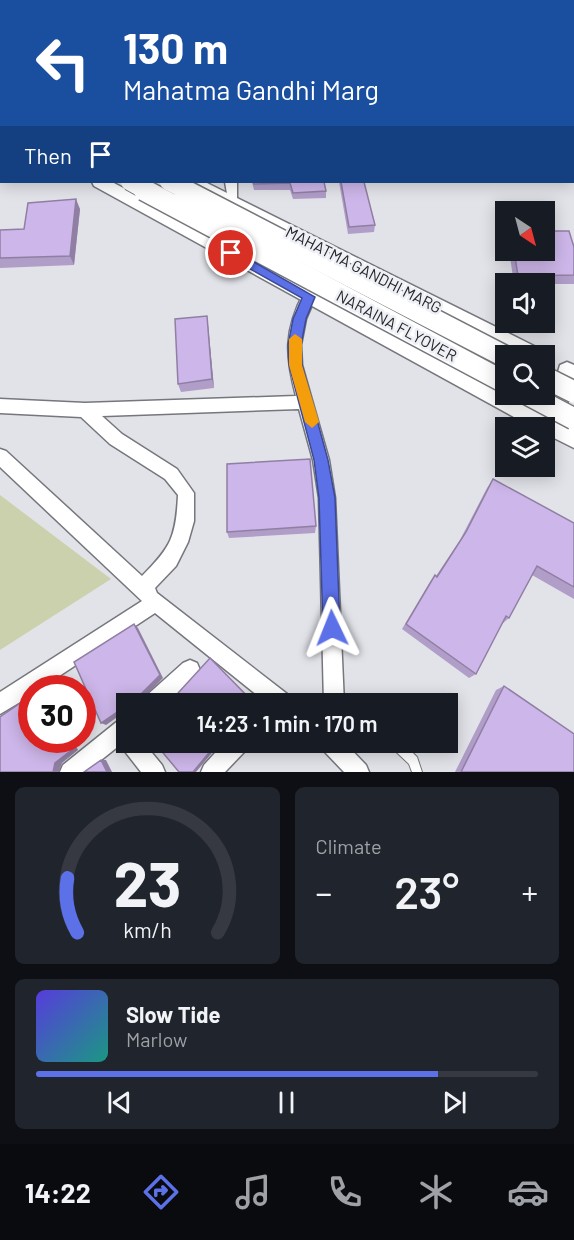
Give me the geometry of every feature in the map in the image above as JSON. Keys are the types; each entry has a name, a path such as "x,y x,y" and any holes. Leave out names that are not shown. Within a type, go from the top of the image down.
{"main road":[{"path":"102,183 535,417"},
{"name":"NARAINA FLYOVER","path":"131,183 495,377"},
{"name":"NARAINA FLYOVER","path":"170,183 495,351"},
{"name":"MAHATMA GANDHI MARG","path":"194,183 514,345"},
{"path":"202,237 235,204"},
{"path":"547,417 563,391 570,373 555,366"},
{"path":"555,382 574,392"},
{"path":"548,405 574,419"},
{"path":"555,428 574,438"}],"street":[{"path":"231,183 235,204"},
{"path":"309,297 299,319 294,345 295,365 306,402 327,498 338,693"},
{"path":"0,406 85,410 306,402"},
{"path":"85,410 116,439 171,474 186,493 185,522 179,542 170,560 142,588"},
{"path":"0,456 156,602 269,693"},
{"path":"0,704 156,602"},
{"path":"164,693 190,670"},
{"path":"70,772 116,741"},
{"path":"140,753 155,772"},
{"path":"211,772 229,753"},
{"path":"342,753 359,772"}],"lane":[{"path":"405,753 413,761 417,772"}],"green space":[{"path":"0,495 111,579 0,650"}],"building":[{"path":"290,183 324,183 326,191 293,193"},
{"path":"341,183 364,183 375,225 349,227"},
{"path":"76,199 70,256 0,258 0,230 24,229 28,203"},
{"path":"555,231 569,231 574,247 574,275 518,273 516,261 555,261"},
{"path":"207,316 212,379 178,384 175,319"},
{"path":"310,459 316,526 227,532 227,464"},
{"path":"493,479 574,523 574,587 537,566 509,618 506,616 476,674 406,624 435,575 437,577 466,532"},
{"path":"134,624 160,675 142,693 116,693 116,713 101,723 96,712 96,675 80,675 74,662"},
{"path":"210,658 244,693 178,693"},
{"path":"504,686 574,734 574,772 461,772"},
{"path":"18,705 18,753 68,753 55,763 53,772 0,772 0,717"},
{"path":"163,753 209,753 193,772 179,772"},
{"path":"101,760 107,772 84,772"}],"slow traffic":[{"path":"295,339 295,365 312,422"}],"route":[{"path":"231,253 309,297 299,319 294,345 295,365 321,460 327,498 332,628"}]}
